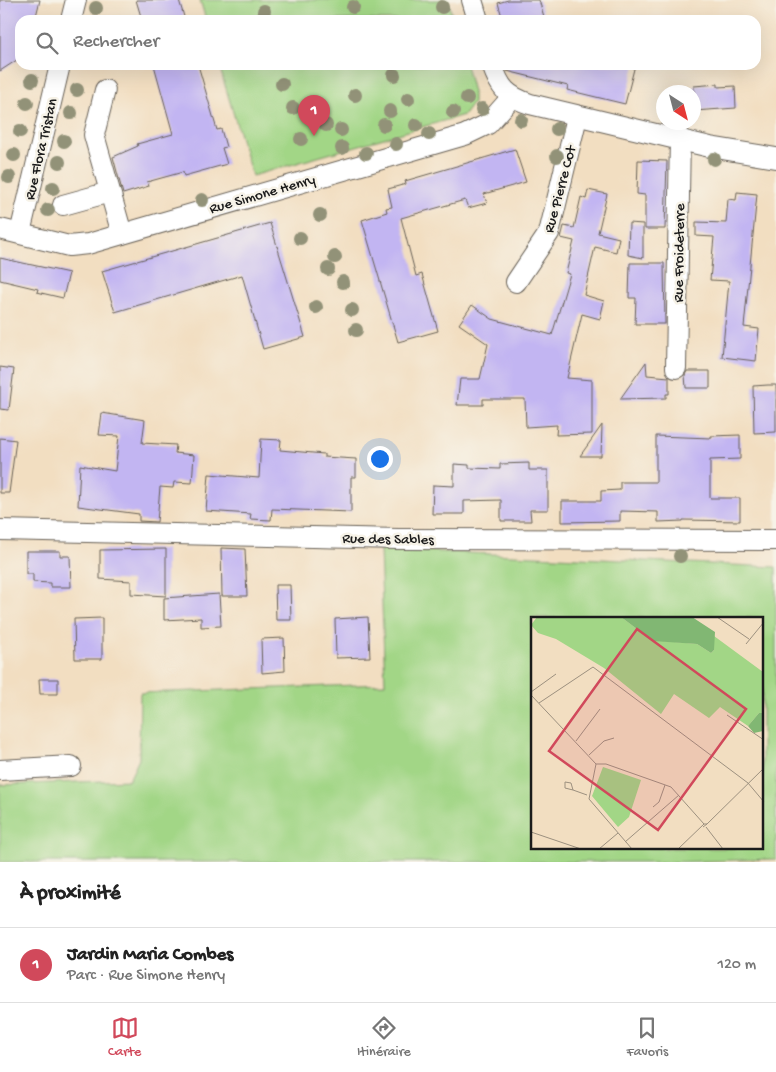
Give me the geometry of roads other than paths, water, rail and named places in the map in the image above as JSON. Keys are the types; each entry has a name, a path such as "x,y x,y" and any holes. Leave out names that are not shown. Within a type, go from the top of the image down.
{"street":[{"path":"72,15 76,0"},
{"path":"472,0 476,15"},
{"name":"Rue Flora Tristan","path":"20,233 59,70"},
{"path":"494,70 497,80 511,98 578,117 680,138 710,147 776,158"},
{"path":"105,90 94,135 122,234"},
{"name":"Rue Simone Henry","path":"0,229 69,246 88,244 465,135 488,124 511,98"},
{"name":"Rue Pierre Cot","path":"516,282 550,232 578,117"},
{"name":"Rue Froideterre","path":"676,368 680,138"},
{"path":"62,205 110,192"},
{"name":"Rue des Sables","path":"0,530 398,539 776,540"},
{"path":"0,770 71,766"}],"place":[{"name":"Jardin Maria Combes","path":"314,136"}]}
